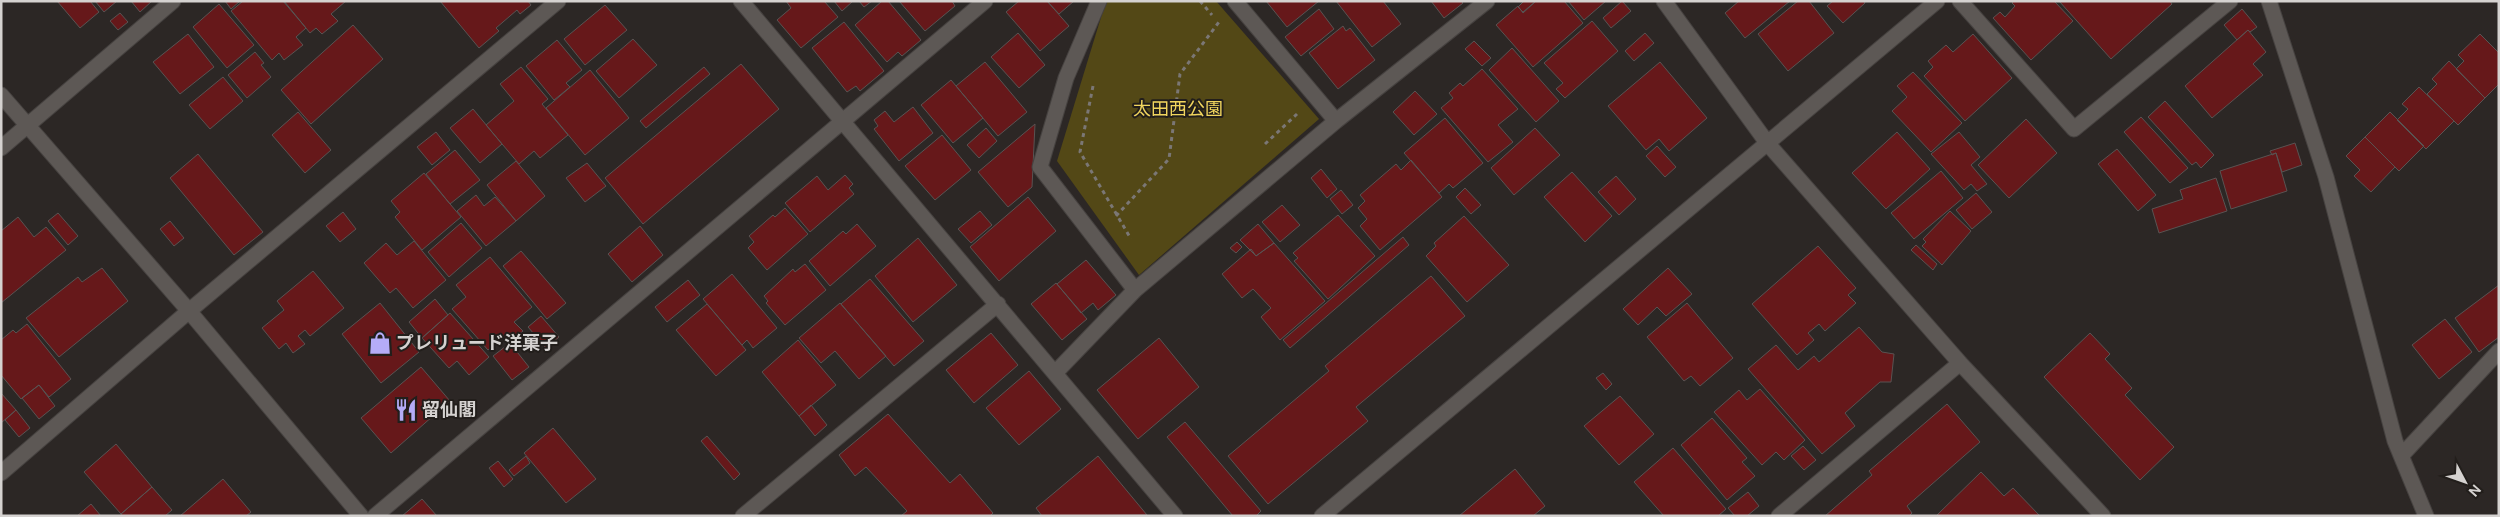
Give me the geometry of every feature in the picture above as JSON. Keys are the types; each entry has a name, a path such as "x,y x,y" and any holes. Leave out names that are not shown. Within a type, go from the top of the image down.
{"street":[{"path":"1,148 173,1"},
{"path":"1,473 189,311 558,1"},
{"path":"741,1 1056,372 1175,516"},
{"path":"375,516 985,1"},
{"path":"1099,1 1066,78 1040,167 1135,290"},
{"path":"1234,1 1336,120"},
{"path":"1056,372 1135,290 1336,120 1487,1"},
{"path":"1664,1 1768,144 1960,363 2094,512"},
{"path":"1322,516 1937,1"},
{"path":"1960,1 2074,129 2230,1"},
{"path":"2269,1 2326,178 2395,441 2426,516"},
{"path":"1,95 189,311 361,516"},
{"path":"743,516 998,304"},
{"path":"2402,455 2499,351"},
{"path":"1779,516 1960,363"}],"path":[{"path":"1200,1 1225,30"},
{"path":"1117,215 1169,160 1180,74 1219,22"},
{"path":"1094,79 1080,152 1132,240"},
{"path":"1264,145 1299,113 1293,106"}],"green space":[{"name":"太田西公園","path":"1106,1 1216,1 1319,119 1139,275 1057,161"}],"building":[{"path":"57,1 90,1 99,12 80,28"},
{"path":"95,1 117,1 104,12"},
{"path":"131,1 152,1 140,12"},
{"path":"225,1 240,1 231,9"},
{"path":"243,1 283,1 306,28 296,37 303,45 284,60 279,53 272,60 231,11"},
{"path":"284,1 346,1 331,14 338,21 322,34 316,28 310,33"},
{"path":"440,1 528,1 531,5 520,14 517,10 496,28 499,31 479,48"},
{"path":"786,1 824,1 838,17 801,48 777,20 791,8"},
{"path":"834,1 853,1 842,11"},
{"path":"859,1 872,1 864,7"},
{"path":"882,1 888,1 921,40 902,56 898,52 887,62 855,25"},
{"path":"899,1 952,1 955,6 925,31"},
{"path":"1019,1 1047,1 1069,26 1040,51 1006,12"},
{"path":"1047,1 1074,1 1059,14"},
{"path":"1266,1 1319,1 1287,27"},
{"path":"1336,1 1383,1 1401,24 1372,47"},
{"path":"1431,1 1461,1 1463,3 1444,18"},
{"path":"1524,1 1536,1 1523,12 1518,7"},
{"path":"1536,1 1564,1 1583,23 1533,67 1496,25 1518,6 1523,13"},
{"path":"1568,1 1606,1 1584,20"},
{"path":"1622,1 1631,11 1611,28 1603,18"},
{"path":"1739,1 1790,1 1745,38 1725,13"},
{"path":"1798,1 1809,1 1834,33 1788,71 1758,34"},
{"path":"1833,1 1864,1 1865,3 1843,23 1827,6"},
{"path":"2014,1 2054,1 2073,21 2031,60 1993,18 2000,12 2005,17 2015,6 2012,3"},
{"path":"2059,1 2170,1 2172,4 2111,59"},
{"path":"219,4 254,45 227,68 193,27"},
{"path":"605,5 627,30 585,65 564,39"},
{"path":"1319,9 1334,29 1301,56 1285,37"},
{"path":"2242,9 2257,27 2250,32 2248,30 2237,40 2224,25"},
{"path":"120,13 128,22 118,30 110,21"},
{"path":"1592,21 1618,51 1565,98 1556,89 1563,83 1544,63"},
{"path":"844,22 884,71 860,91 856,86 847,92 812,48"},
{"path":"353,25 383,59 311,124 281,90"},
{"path":"1343,26 1346,31 1350,28 1375,60 1338,89 1309,53"},
{"path":"2248,30 2266,52 2253,64 2263,75 2212,118 2185,86"},
{"path":"1018,33 1045,65 1019,88 991,57"},
{"path":"1645,33 1654,43 1634,61 1625,51"},
{"path":"188,34 214,67 180,94 153,62"},
{"path":"1973,34 2012,78 1965,121 1924,76 1933,67 1928,61 1946,45 1953,52"},
{"path":"2480,34 2499,53 2499,84 2485,98 2456,69 2464,61 2458,55"},
{"path":"633,39 657,65 619,98 596,71"},
{"path":"557,40 582,70 566,83 570,87 554,100 526,66"},
{"path":"1474,41 1491,58 1482,66 1465,49"},
{"path":"1512,48 1559,101 1536,122 1489,70"},
{"path":"255,52 264,63 261,65 271,77 247,98 228,75"},
{"path":"2449,61 2485,98 2458,125 2427,94 2437,84 2432,79"},
{"path":"985,62 1027,112 998,136 956,86"},
{"path":"1660,62 1707,118 1669,151 1659,139 1646,150 1608,106"},
{"path":"741,64 779,109 643,224 605,178"},
{"path":"521,67 548,99 542,104 568,135 540,158 534,151 519,164 486,125 514,101 500,84"},
{"path":"704,67 710,74 646,128 640,121"},
{"path":"1482,69 1518,109 1498,125 1513,142 1488,162 1441,108 1453,98 1449,93 1460,83 1463,86"},
{"path":"590,70 629,118 585,155 546,108"},
{"path":"1913,72 1962,123 1931,152 1892,111 1907,97 1897,86"},
{"path":"223,77 243,101 210,129 189,105"},
{"path":"951,80 983,118 953,143 921,105"},
{"path":"2419,87 2454,121 2426,149 2397,120 2408,109 2402,104"},
{"path":"1415,91 1437,114 1414,135 1393,112"},
{"path":"2165,101 2214,155 2201,168 2196,162 2192,165 2148,117"},
{"path":"913,107 933,133 899,161 874,129 878,126 874,120 885,111 894,122"},
{"path":"473,109 502,144 480,163 450,128"},
{"path":"298,112 331,150 305,173 272,135"},
{"path":"2390,112 2424,146 2399,171 2365,137"},
{"path":"2141,117 2188,168 2170,183 2124,132"},
{"path":"1445,118 1483,163 1453,188 1449,184 1439,193 1404,153"},
{"path":"2026,119 2057,153 2009,198 1978,165"},
{"path":"1035,124 1032,187 1008,207 978,172"},
{"path":"986,128 997,141 979,158 967,145"},
{"path":"1535,128 1560,155 1514,195 1491,168"},
{"path":"436,132 450,150 432,165 417,147"},
{"path":"1897,132 1930,169 1886,209 1852,173"},
{"path":"1959,132 1980,157 1971,165 1987,184 1977,191 1971,184 1964,190 1931,154"},
{"path":"942,135 971,170 935,200 905,166"},
{"path":"2365,137 2395,167 2371,192 2354,176 2360,170 2346,156"},
{"path":"2295,143 2302,165 2282,172 2276,153 2272,155 2270,151"},
{"path":"1657,146 1676,167 1665,177 1646,156"},
{"path":"2117,149 2156,195 2138,211 2098,164"},
{"path":"455,150 480,180 450,204 426,174"},
{"path":"2276,153 2287,191 2231,209 2220,171"},
{"path":"198,154 263,232 234,255 170,178"},
{"path":"1411,160 1442,197 1380,250 1360,226 1367,219 1358,208 1365,201 1360,195 1396,164 1401,170"},
{"path":"516,161 545,196 516,221 487,185"},
{"path":"587,163 606,186 585,202 566,178"},
{"path":"1321,169 1337,189 1327,198 1311,178"},
{"path":"1941,171 1963,198 1914,239 1891,213"},
{"path":"1572,172 1612,216 1585,242 1544,197"},
{"path":"424,173 461,217 422,250 395,217 400,212 391,201"},
{"path":"845,175 853,184 849,188 854,194 810,232 785,203 817,176 828,190"},
{"path":"1616,176 1636,199 1619,215 1598,192"},
{"path":"2216,178 2227,211 2159,233 2152,209 2183,199 2180,190"},
{"path":"1465,188 1481,205 1471,214 1456,197"},
{"path":"1341,190 1353,205 1342,214 1330,199"},
{"path":"1976,193 1992,212 1972,229 1956,210"},
{"path":"476,195 484,206 495,197 516,221 486,246 457,211"},
{"path":"1028,197 1056,231 999,281 970,247"},
{"path":"1282,205 1300,225 1280,242 1262,222"},
{"path":"785,208 808,234 767,270 748,248 754,242 749,236 773,215 775,217"},
{"path":"980,211 992,225 971,243 958,229"},
{"path":"1950,211 1971,231 1942,265 1922,246 1926,242 1923,239"},
{"path":"343,212 356,229 340,242 326,226"},
{"path":"58,213 78,236 68,245 48,221"},
{"path":"1338,215 1375,256 1328,299 1294,261 1298,258 1293,253"},
{"path":"1464,216 1509,265 1467,302 1426,256 1436,246 1434,243"},
{"path":"18,217 34,237 46,227 66,250 1,303 1,231"},
{"path":"170,221 184,238 174,246 160,229"},
{"path":"461,223 482,248 449,277 428,252"},
{"path":"857,224 876,246 830,286 809,261 843,231 846,234"},
{"path":"1258,224 1274,243 1256,256 1240,240"},
{"path":"640,226 663,255 632,282 608,254"},
{"path":"1403,237 1409,245 1290,348 1283,340"},
{"path":"918,238 957,285 913,322 875,276"},
{"path":"414,241 446,280 413,308 396,288 390,293 364,263 386,243 397,255"},
{"path":"1237,242 1242,247 1236,253 1230,248"},
{"path":"1274,243 1325,301 1280,340 1261,317 1271,308 1253,289 1242,298 1222,274 1251,249 1256,256"},
{"path":"1916,245 1937,264 1933,270 1911,250"},
{"path":"1818,246 1856,288 1848,295 1856,303 1825,331 1819,324 1808,333 1814,340 1797,355 1752,304"},
{"path":"521,251 566,303 547,319 503,266"},
{"path":"490,257 532,307 514,322 523,331 509,343 503,337 488,350 452,309 466,297 456,285"},
{"path":"1086,260 1116,295 1098,310 1093,303 1081,313 1057,284"},
{"path":"805,264 826,290 785,325 766,303 768,301 764,296 793,269 795,272"},
{"path":"102,268 128,301 59,357 26,318 78,277 82,282"},
{"path":"1668,268 1692,294 1666,316 1657,307 1638,325 1623,309"},
{"path":"313,271 344,308 310,336 305,330 298,336 305,344 293,353 286,343 279,349 262,328 284,310 277,301"},
{"path":"732,274 777,328 753,348 747,340 742,345 703,299"},
{"path":"1431,276 1465,316 1356,407 1368,421 1268,504 1228,456 1329,371 1325,366"},
{"path":"870,279 924,341 894,366 841,304"},
{"path":"688,280 700,295 667,322 655,307"},
{"path":"1056,283 1087,319 1062,340 1031,304"},
{"path":"2499,285 2499,337 2479,352 2455,318"},
{"path":"435,299 448,315 422,338 409,322"},
{"name":"プレリュード洋菓子","path":"380,303 419,352 381,383 342,334"},
{"path":"840,303 886,356 859,379 835,351 821,363 799,338"},
{"path":"1687,303 1733,358 1700,386 1691,376 1684,381 1647,337"},
{"path":"707,304 746,350 716,376 676,330"},
{"path":"450,313 489,357 469,375 457,361 449,368 422,338"},
{"path":"541,316 559,337 546,348 528,327"},
{"path":"2445,319 2472,352 2439,379 2412,345"},
{"path":"27,324 71,379 49,397 39,385 21,399 1,375 1,340 13,330 16,333"},
{"path":"1859,327 1882,352 1894,354 1891,382 1880,382 1845,413 1855,426 1822,454 1748,369 1776,345 1798,370 1814,356 1819,362"},
{"path":"991,333 1018,365 974,403 946,370"},
{"path":"2090,333 2110,354 2105,359 2132,388 2125,395 2174,447 2140,480 2044,377"},
{"path":"1159,338 1199,387 1138,439 1097,390"},
{"path":"798,340 836,385 799,416 762,372"},
{"path":"510,343 529,367 512,380 493,356"},
{"name":"留仙閣","path":"421,367 450,401 391,453 361,418"},
{"path":"1029,371 1061,409 1019,445 986,408"},
{"path":"1603,373 1612,384 1606,390 1596,378"},
{"path":"39,385 55,406 39,419 22,398"},
{"path":"1760,389 1805,440 1784,460 1776,452 1762,465 1714,412 1739,390 1747,400"},
{"path":"1,393 16,410 1,423"},
{"path":"1620,396 1654,434 1619,465 1584,426"},
{"path":"1947,404 1980,442 1907,506 1912,513 1909,516 1825,516 1872,475 1869,471"},
{"path":"811,405 827,425 815,436 799,416"},
{"path":"16,410 30,428 19,437 5,420"},
{"path":"888,414 950,483 960,474 993,513 990,516 901,516 907,511 866,467 855,476 839,455"},
{"path":"1712,418 1747,458 1742,462 1755,476 1727,500 1681,445"},
{"path":"1185,422 1261,511 1256,516 1233,516 1167,437"},
{"path":"553,428 596,479 566,503 524,453"},
{"path":"707,436 740,474 734,480 701,441"},
{"path":"116,444 152,487 121,514 84,472"},
{"path":"1803,446 1816,460 1804,470 1791,456"},
{"path":"1673,448 1726,509 1718,516 1664,516 1634,482"},
{"path":"526,456 530,463 514,476 509,470"},
{"path":"1098,456 1147,515 1042,516 1036,508"},
{"path":"498,461 513,479 504,487 489,468"},
{"path":"1515,469 1545,506 1533,516 1459,516"},
{"path":"1981,472 2004,496 2013,488 2040,516 1936,516"},
{"path":"223,479 251,512 246,516 180,516"},
{"path":"152,487 172,510 165,516 122,516 121,514"},
{"path":"1748,492 1759,506 1747,516 1735,516 1728,508"},
{"path":"422,499 437,516 402,516"},
{"path":"91,504 101,516 77,516"}],"place":[{"name":"プレリュード洋菓子","path":"380,343"},
{"name":"留仙閣","path":"406,410"}]}
